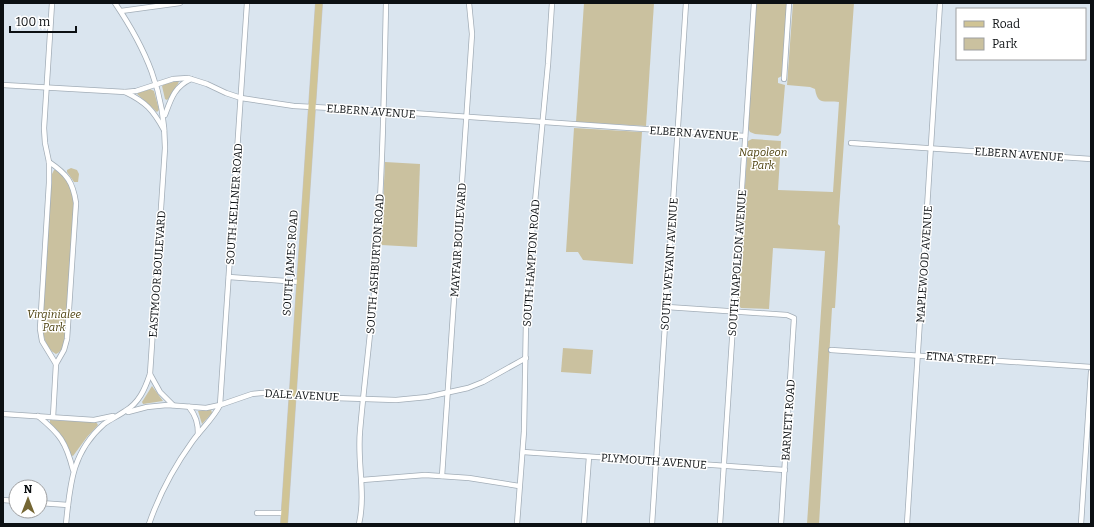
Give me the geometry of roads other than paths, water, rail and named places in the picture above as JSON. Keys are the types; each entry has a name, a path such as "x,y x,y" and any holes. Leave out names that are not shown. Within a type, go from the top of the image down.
{"main road":[{"name":"SOUTH JAMES ROAD","path":"284,524 319,3"}],"street":[{"path":"52,3 44,138 49,162 49,183 40,329 42,341 56,364"},
{"name":"EASTMOOR BOULEVARD","path":"66,524 73,472 78,457 86,444 104,424 133,406 141,396 150,374 165,133 164,117 157,84 136,37 116,3"},
{"path":"121,12 180,3"},
{"name":"SOUTH KELLNER ROAD","path":"220,405 247,3"},
{"name":"SOUTH ASHBURTON ROAD","path":"359,524 362,507 362,480 359,449 360,432 374,293 381,190 386,3"},
{"name":"MAYFAIR BOULEVARD","path":"442,476 472,34 469,3"},
{"name":"SOUTH HAMPTON ROAD","path":"517,524 523,452 526,321 531,245 552,3"},
{"name":"SOUTH WEYANT AVENUE","path":"652,524 686,3"},
{"name":"SOUTH NAPOLEON AVENUE","path":"720,524 754,3"},
{"path":"784,79 789,3"},
{"name":"MAPLEWOOD AVENUE","path":"907,524 940,3"},
{"name":"ELBERN AVENUE","path":"3,85 125,92 136,91 173,79 183,78 192,79 241,98 276,104 745,136"},
{"path":"164,117 176,89 183,83 192,79"},
{"path":"125,92 146,104 157,116 165,133"},
{"name":"ELBERN AVENUE","path":"852,143 1091,159"},
{"path":"49,162 61,169 68,178 74,188 76,203 67,339 64,350 56,364 53,417"},
{"path":"229,277 300,282"},
{"path":"666,307 734,311"},
{"name":"BARNETT ROAD","path":"734,311 786,315 792,316 795,320 781,524"},
{"name":"ETNA STREET","path":"831,350 1091,367"},
{"name":"DALE AVENUE","path":"3,414 94,420 157,405 206,408 220,405 252,394 273,392 335,398 407,399 448,393 468,388 483,382 526,358"},
{"path":"1081,524 1091,372"},
{"path":"150,374 160,392 173,405"},
{"path":"149,524 154,509 166,484 180,460 220,405"},
{"path":"189,407 197,418 198,434"},
{"path":"38,416 63,442 69,454 73,472"},
{"name":"PLYMOUTH AVENUE","path":"523,452 785,470"},
{"path":"584,524 589,456"},
{"path":"362,480 401,476 442,476 469,478 520,486"},
{"path":"48,504 68,505"},
{"path":"257,513 284,514"}],"park label":[{"name":"Napoleon Park","path":"763,158"},
{"name":"Virginialee Park","path":"54,320"}]}
